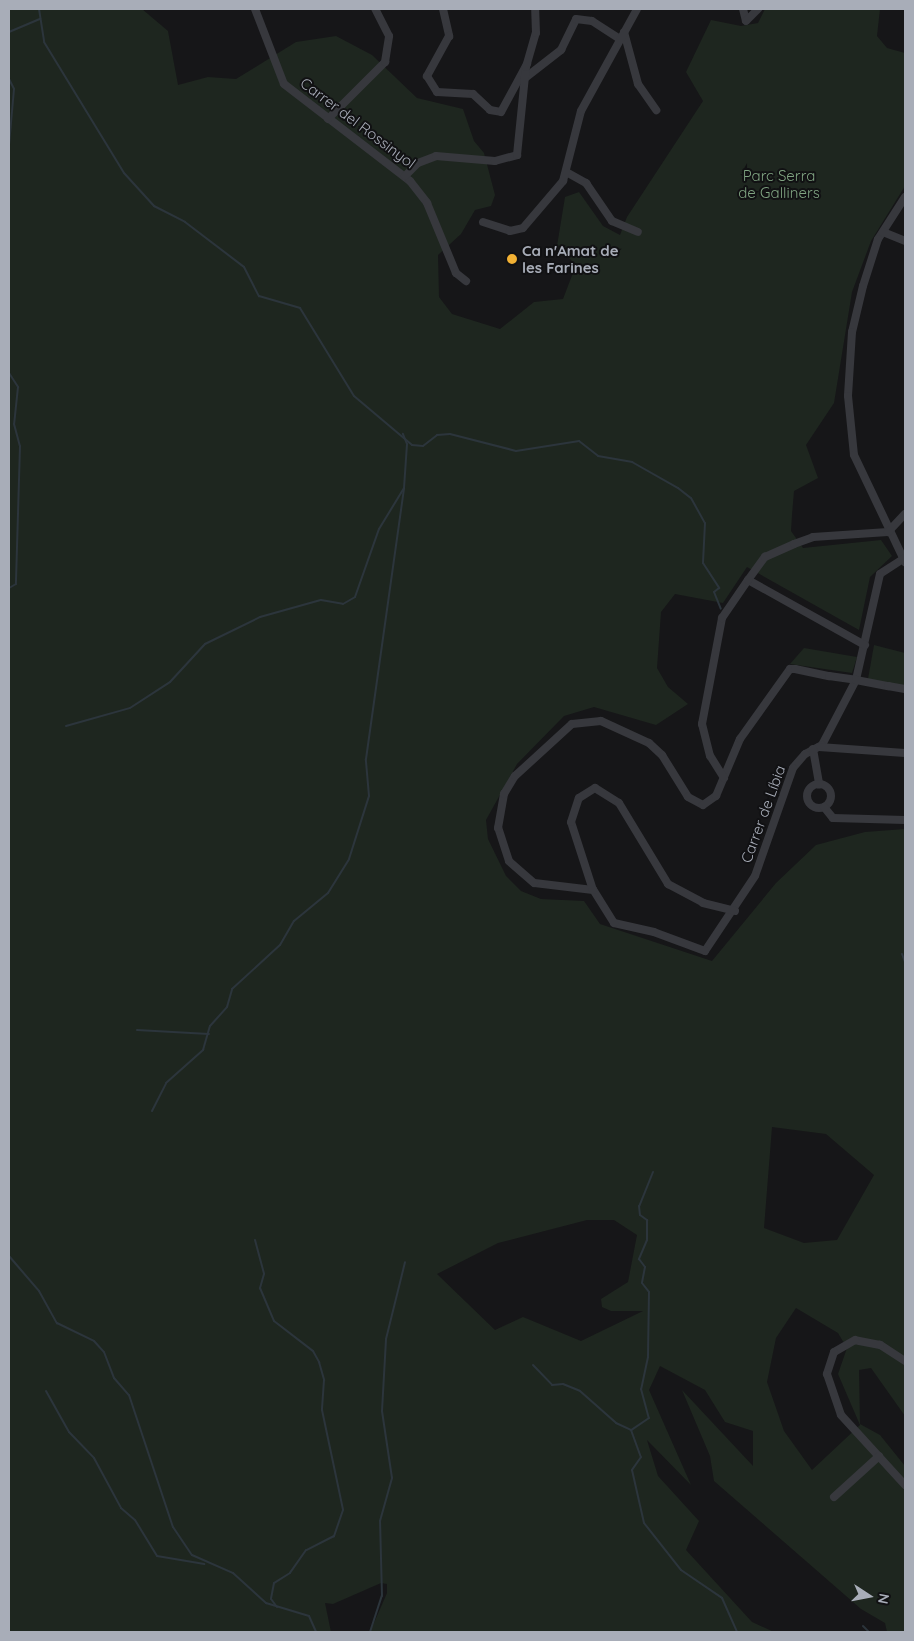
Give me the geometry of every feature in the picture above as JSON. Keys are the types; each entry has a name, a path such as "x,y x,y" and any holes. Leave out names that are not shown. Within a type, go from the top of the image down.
{"street":[{"name":"Carrer del Rossinyol","path":"254,9 284,84 405,176 426,203 449,260 466,281"},
{"path":"328,119 385,62 389,36 375,9"},
{"path":"443,9 449,36 427,76 437,92 473,94 490,110 501,112 526,64 536,33 535,9"},
{"path":"483,222 510,232 522,228 568,173 577,120 636,9"},
{"path":"743,9 746,21 758,9"},
{"path":"525,78 561,50 576,19 592,21 622,35 638,84 656,110"},
{"path":"405,176 418,164 436,156 485,161 514,158 522,141 526,64"},
{"path":"568,173 586,183 612,221 638,232"},
{"path":"904,560 888,532 854,455 848,411 852,332 883,232 905,197"},
{"path":"883,232 905,241"},
{"path":"724,778 710,756 703,717 722,618 748,580 764,557 804,540 888,532 905,514"},
{"name":"Carrer de Líbia","path":"593,890 614,924 654,932 705,951 734,910 761,861 793,768 816,748 856,680 865,645 876,583 880,574 904,560"},
{"path":"748,580 865,645"},
{"path":"734,910 703,904 668,884 619,803 595,788 579,798 571,822 593,890 542,885 520,874 509,861 498,828 498,810 509,785 558,734 577,722 596,720 644,740 658,750 688,797 700,805 713,801 740,739 790,669 905,689"},
{"path":"819,784 816,748 905,753"},
{"path":"819,784 810,788 807,797 815,808 824,807"},
{"path":"819,784 830,791 824,807"},
{"path":"824,807 833,818 905,820"},
{"path":"905,1361 887,1348 861,1340 838,1348 828,1363 827,1380 835,1404 905,1485"},
{"path":"834,1497 879,1456"}],"green space":[{"name":"Parc Serra de Galliners","path":"9,9 142,9 168,31 178,85 208,77 236,79 296,42 336,36 372,55 417,98 463,109 474,141 484,153 495,195 491,206 475,210 461,234 438,255 439,297 452,314 500,329 534,302 563,299 576,265 557,246 565,197 579,192 603,226 620,235 627,217 703,101 686,72 711,20 741,26 758,23 765,9 880,9 877,36 887,48 905,53 905,186 871,241 852,292 834,403 806,445 818,478 794,491 791,531 803,548 881,540 892,556 870,577 859,630 747,567 723,603 675,594 661,612 657,668 668,687 688,704 656,725 594,707 564,716 517,764 486,820 488,839 506,876 521,891 541,899 584,901 600,924 712,961 776,883 816,845 865,832 905,829 905,1416 871,1368 859,1370 860,1424 880,1435 905,1466 905,1632 887,1632 885,1623 861,1609 714,1481 710,1456 682,1390 753,1466 753,1431 725,1422 705,1390 660,1366 649,1390 691,1485 647,1440 658,1476 699,1521 686,1550 752,1622 774,1632 370,1632 387,1593 387,1584 381,1583 333,1604 325,1603 331,1632 9,1632","holes":["772,1127 826,1134 874,1175 837,1240 804,1243 764,1228","587,1220 614,1220 637,1235 628,1282 601,1299 602,1307 611,1311 643,1311 581,1341 523,1317 495,1330 437,1274 498,1243","796,1308 838,1333 847,1348 838,1374 860,1425 812,1470 784,1431 767,1382 776,1338"]},
{"path":"874,645 905,653 905,686 868,679"},
{"path":"804,648 857,657 852,673 790,664"}],"waterway":[{"path":"39,9 44,42 124,173 154,206 185,222 244,267 259,296 300,308 354,396 412,445 423,446 437,435 450,434 516,451 579,441 598,456 632,462 678,488 691,498 705,523 703,563 719,588 714,592 721,609"},
{"path":"9,32 40,19"},
{"path":"9,79 14,89 9,145"},
{"path":"9,373 18,387 14,424 20,446 16,584 9,588"},
{"path":"66,726 130,708 170,682 205,644 260,617 321,600 343,604 355,597 379,529 404,488 407,444 403,434"},
{"path":"152,1111 166,1083 203,1050 210,1026 227,1007 232,989 280,945 294,921 328,893 349,859 369,796 366,759 404,488"},
{"path":"902,954 905,962"},
{"path":"137,1030 209,1034"},
{"path":"653,1172 639,1206 640,1215 647,1220 647,1240 639,1259 645,1267 642,1283 649,1292 648,1357 641,1389 649,1418 631,1430 641,1457 632,1470 644,1523 681,1570 722,1598 737,1632"},
{"path":"255,1240 264,1274 260,1288 274,1321 313,1351 319,1362 324,1380 322,1410 343,1510 334,1536 306,1550 290,1573 274,1583 271,1599 277,1607"},
{"path":"9,1256 39,1291 57,1323 94,1341 104,1352 114,1378 129,1395 173,1527 192,1555 233,1573 266,1603 309,1616 316,1632"},
{"path":"370,1632 382,1596 380,1521 392,1478 382,1411 386,1339 405,1262"},
{"path":"533,1365 552,1385 563,1384 580,1391 616,1423 631,1430"},
{"path":"46,1391 69,1432 94,1458 121,1508 135,1520 157,1556 204,1564"},
{"path":"863,1626 869,1632"}],"place":[{"name":"Ca n'Amat de les Farines","path":"512,259"}]}
